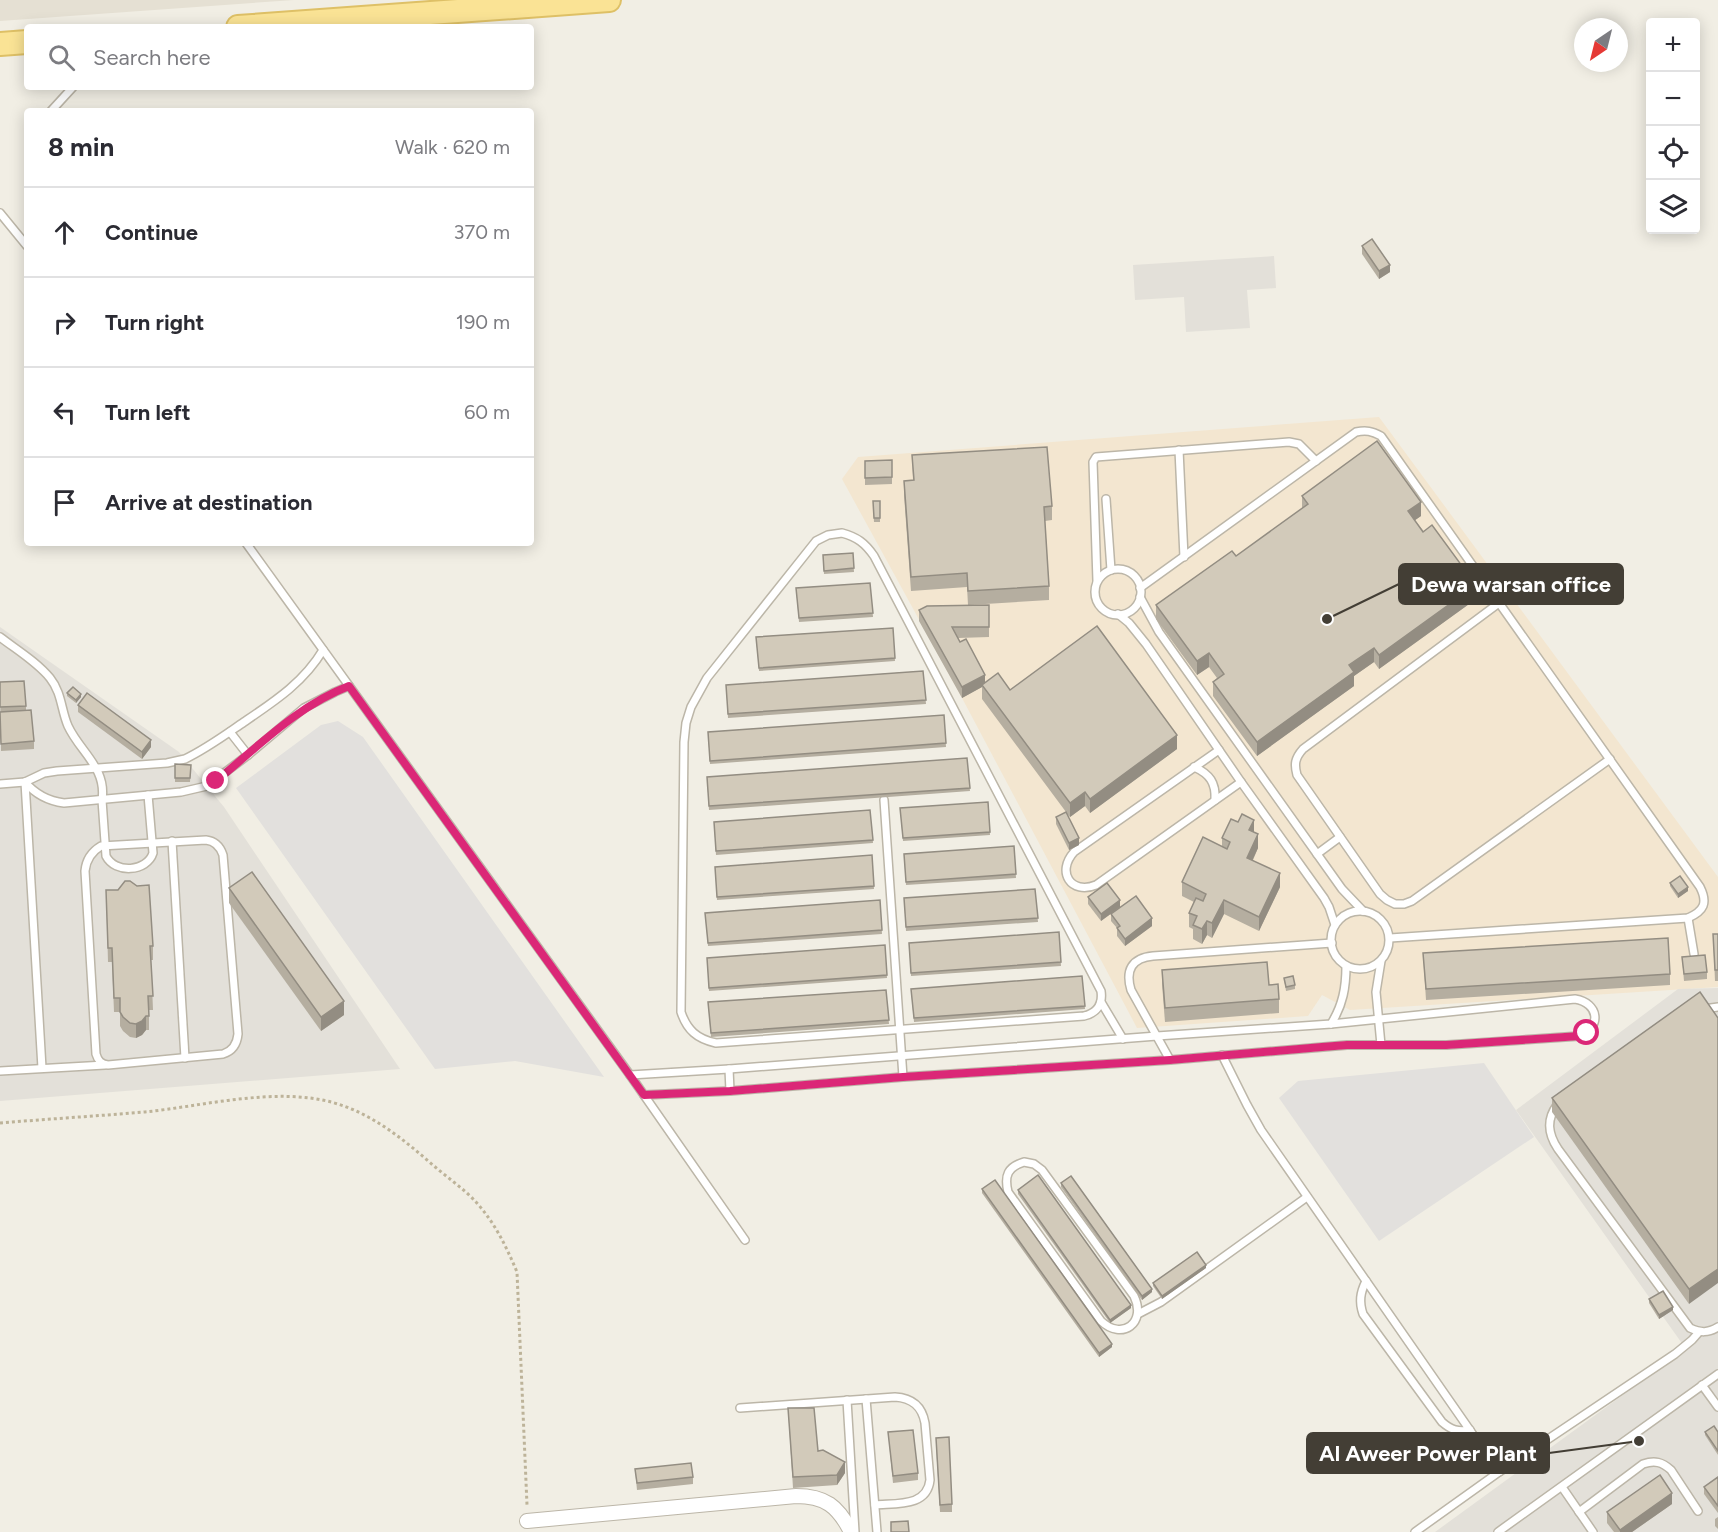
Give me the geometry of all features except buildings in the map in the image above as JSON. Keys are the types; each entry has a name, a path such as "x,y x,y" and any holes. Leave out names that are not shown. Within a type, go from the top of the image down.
{"main road":[{"path":"307,24 609,0"},
{"path":"0,44 24,42"}],"street":[{"path":"527,1521 810,1496 824,1500 836,1508 853,1532"}],"lane":[{"path":"54,108 70,90"},
{"path":"0,213 24,242"},
{"path":"1140,588 1356,432 1373,431 1381,436 1705,896 1704,906 1698,914 1688,918 1390,938"},
{"path":"1140,597 1132,609 1112,614 1100,606 1095,594 1098,581 1094,459 1099,456 1288,441 1299,444 1316,461"},
{"path":"1179,450 1185,557"},
{"path":"1106,499 1111,570"},
{"path":"842,533 855,536 866,544 874,556 1101,991 1101,1002 1098,1009 1084,1016 900,1030 716,1043 703,1040 693,1034 685,1024 681,1012 684,742 691,707 714,669 816,541 828,535 842,533"},
{"path":"248,546 630,1075 745,1240"},
{"path":"1098,581 1103,574 1111,570 1119,569 1133,575 1140,588 1140,597 1159,632 1317,854 1348,897 1363,911 1381,920 1387,928 1390,938 1388,951 1381,961 1364,969 1355,969 1339,960 1332,944 1335,925 1324,898 1146,644 1119,614"},
{"path":"1500,603 1296,756 1294,766 1297,775 1380,894 1395,904 1412,901 1610,759"},
{"path":"0,637 38,666 53,681 62,701 67,725 96,768 102,783 106,856 116,867 139,866 148,862 153,853 148,795"},
{"path":"0,784 25,782 50,772 167,763 185,759 283,696 305,676 323,650"},
{"path":"25,782 38,795 64,803 181,792 207,786 304,708 349,686"},
{"path":"230,732 248,755"},
{"path":"1219,750 1074,852 1068,858 1065,867 1072,883 1088,888 1096,885 1241,782"},
{"path":"1194,767 1209,776 1214,783 1215,800"},
{"path":"25,782 42,1068"},
{"path":"884,800 903,1077"},
{"path":"1317,854 1340,837"},
{"path":"0,1071 105,1065 186,1058 228,1053 235,1046 238,1034 223,855 219,846 210,840 106,846 96,849 91,855 86,871 96,1054 99,1062 105,1065"},
{"path":"172,841 186,1058"},
{"path":"1335,925 1347,914 1363,911"},
{"path":"1688,918 1694,954"},
{"path":"1170,1060 1131,990 1128,981 1134,963 1143,957 1332,944"},
{"path":"1381,961 1376,992 1381,1045"},
{"path":"1331,1024 1341,1006 1346,966"},
{"path":"630,1075 1331,1024 1575,999 1583,1000 1590,1005 1595,1020 1593,1028 1580,1036 1446,1045 1339,1046 1170,1060 644,1095"},
{"path":"1101,1002 1122,1040"},
{"path":"1700,1011 1718,1007"},
{"path":"1222,1055 1247,1106 1307,1197 1499,1472"},
{"path":"729,1069 730,1091"},
{"path":"1564,1099 1550,1117 1549,1128 1552,1139 1690,1328 1699,1332 1708,1332 1718,1327"},
{"path":"1138,1314 1138,1305 1134,1296 1042,1170 1034,1164 1024,1162 1015,1165 1008,1172 1006,1182 1008,1192 1101,1321 1116,1330 1134,1323 1138,1314 1161,1302 1307,1197"},
{"path":"1366,1281 1360,1297 1363,1314 1442,1422 1460,1432 1470,1430"},
{"path":"1415,1532 1499,1472 1675,1354 1699,1332"},
{"path":"1501,1531 1718,1374"},
{"path":"1702,1385 1718,1407"},
{"path":"740,1408 904,1397 919,1406 925,1423 929,1469 929,1488 926,1495 919,1500 875,1505"},
{"path":"866,1399 877,1532"},
{"path":"846,1400 853,1532"},
{"path":"1579,1512 1650,1461 1666,1465 1671,1470 1698,1511"},
{"path":"1562,1486 1593,1532"}],"path":[{"path":"0,1123 147,1112 246,1098 292,1097 330,1101 367,1114 399,1135 474,1200 492,1222 517,1272 527,1521"}],"shaded area":[{"path":"0,0 294,0 0,21"},
{"path":"1274,256 1276,288 1247,290 1250,328 1186,332 1184,297 1135,300 1133,265"},
{"path":"1379,417 1718,877 1718,987 1350,1010 1322,995 1308,1016 1137,1028 962,698 842,479 858,457"},
{"path":"0,627 179,752 224,807 400,1069 0,1101"},
{"path":"338,721 363,737 604,1077 515,1061 435,1069 236,788 321,725"},
{"path":"1718,988 1718,1532 1435,1532 1686,1349 1516,1110 1678,989"},
{"path":"1484,1063 1534,1137 1379,1241 1279,1098 1298,1081"}],"place":[{"name":"Dewa warsan office","path":"1327,619"},
{"name":"Al Aweer Power Plant","path":"1639,1441"}],"route":[{"path":"216,781 304,708 349,686 644,1095 1170,1060 1347,1045 1446,1045 1580,1036 1587,1033"}]}
